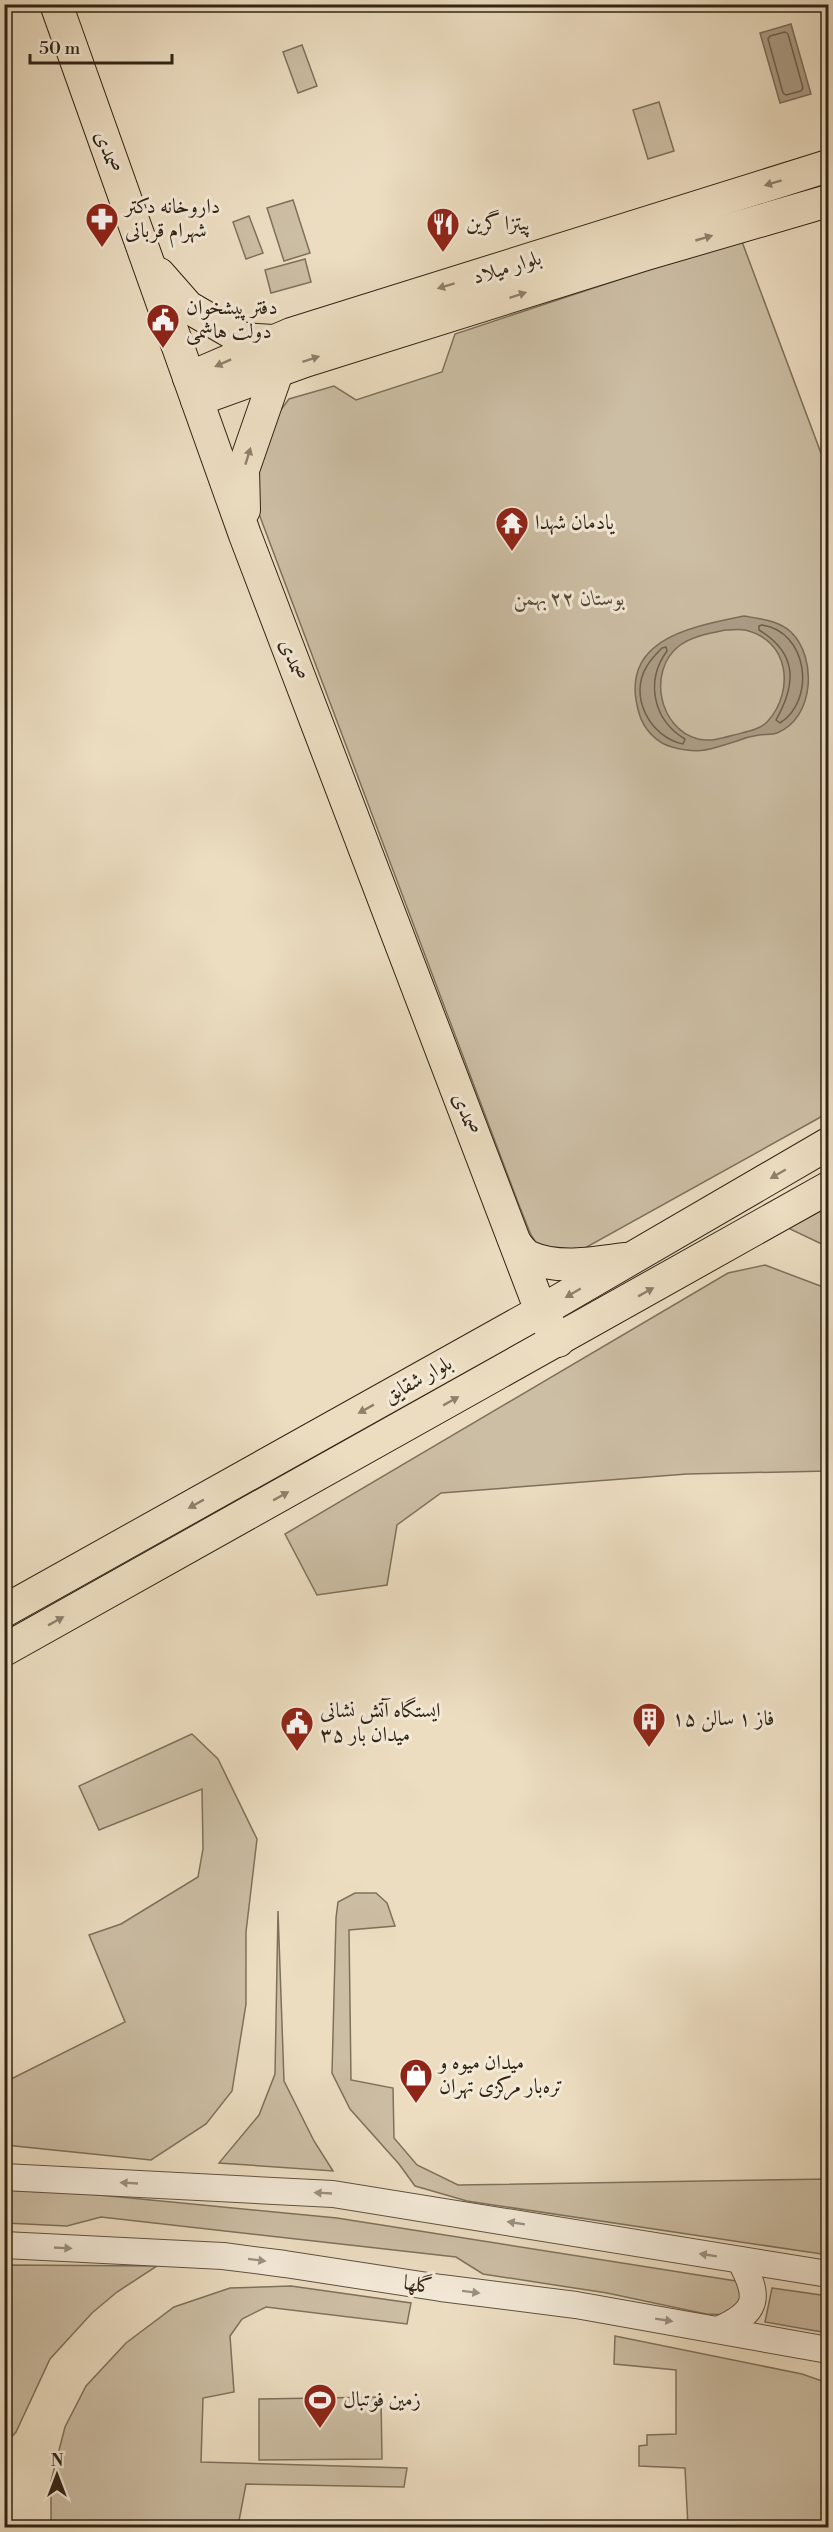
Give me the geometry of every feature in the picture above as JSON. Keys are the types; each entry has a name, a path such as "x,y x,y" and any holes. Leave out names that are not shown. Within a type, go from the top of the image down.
{"main road":[{"name":"صمدی","path":"56,4 245,534 541,1311 558,1341"},
{"name":"بلوار میلاد","path":"193,389 277,372 828,166"},
{"name":"بلوار میلاد","path":"193,389 273,341 577,261 828,201"},
{"path":"147,261 188,307 243,339 273,341"},
{"path":"245,534 243,470 277,372"},
{"name":"بلوار شقایق","path":"10,1604 541,1311 828,1144"},
{"name":"بلوار شقایق","path":"4,1650 828,1188"},
{"path":"516,1244 527,1256 540,1261 591,1263 634,1258"}],"street":[{"path":"4,2177 333,2194 828,2274"},
{"name":"گلها","path":"4,2245 233,2257 441,2289 576,2306 720,2329 828,2350"},
{"path":"720,2329 746,2314 751,2305 754,2293 753,2283 741,2260"}],"green space":[{"path":"302,45 317,86 298,93 283,52"},
{"path":"659,102 674,151 648,159 633,110"},
{"path":"293,200 310,253 284,261 267,208"},
{"path":"249,216 263,253 246,259 233,222"},
{"name":"بوستان ۲۲ بهمن","path":"741,239 828,472 828,1113 576,1253 539,1247 531,1235 519,1205 253,498 265,431 289,399 334,386 356,400 442,372 455,334"},
{"path":"305,259 311,282 271,293 265,270"},
{"path":"828,1207 828,1247 788,1228"},
{"path":"765,1265 823,1287 828,1292 828,1471 687,1474 441,1493 397,1525 387,1585 317,1595 285,1534 728,1273"},
{"path":"192,1734 218,1759 257,1839 246,1932 246,2004 232,2091 206,2124 151,2160 5,2145 5,2082 125,2022 89,1935 121,1924 198,1877 203,1849 202,1789 99,1830 79,1786"},
{"path":"355,1893 376,1893 387,1903 395,1926 349,1930 351,2080 393,2088 394,2138 417,2165 458,2185 828,2179 828,2255 467,2201 415,2186 399,2164 350,2109 332,2073 338,1902"},
{"path":"278,1911 284,2081 314,2141 333,2171 219,2163 259,2115 275,2074"},
{"path":"5,2190 89,2194 337,2218 736,2281 744,2294 729,2315 706,2314 607,2293 483,2274 456,2257 101,2217 67,2226 5,2223"},
{"path":"5,2265 157,2266 117,2292 92,2313 50,2359 16,2432 5,2444"},
{"path":"291,2286 411,2303 407,2324 266,2307 242,2319 230,2336 234,2392 203,2398 201,2462 407,2468 404,2487 246,2484 238,2526 51,2527 51,2481 65,2427 86,2386 126,2343 174,2307 230,2288"},
{"path":"772,2288 828,2296 828,2333 765,2322"},
{"path":"615,2336 802,2374 828,2383 828,2523 688,2527 685,2468 639,2466 639,2446 647,2445 647,2435 676,2434 676,2370 614,2364"},
{"name":"زمین فوتبال","path":"381,2397 382,2459 259,2460 259,2399"}],"water":[{"path":"791,24 811,94 780,103 760,33"},
{"path":"744,616 775,622 791,632 799,643 805,656 808,686 799,714 790,725 777,733 751,737 712,749 691,751 661,742 647,729 639,713 635,688 639,668 649,653 663,641 702,625","holes":["728,630 745,630 760,636 771,644 779,655 783,668 782,695 777,709 761,727 721,738 698,739 685,733 674,724 666,712 662,698 663,670 669,657 679,646 702,635"]}],"place":[{"name":"داروخانه دکتر شهرام قربانی","path":"102,248"},
{"name":"پیتزا گرین","path":"443,253"},
{"name":"دفتر پیشخوان دولت هاشمی","path":"163,349"},
{"name":"یادمان شهدا","path":"512,552"},
{"name":"فاز ۱ سالن ۱۵","path":"649,1748"},
{"name":"ایستگاه آتش نشانی ۳۵ میدان بار","path":"297,1752"},
{"name":"میدان میوه و تره‌بار مرکزی تهران","path":"416,2104"},
{"name":"زمین فوتبال","path":"320,2429"}]}
